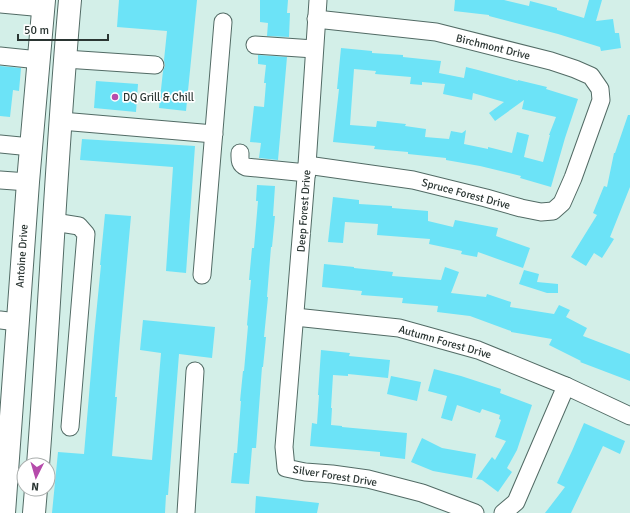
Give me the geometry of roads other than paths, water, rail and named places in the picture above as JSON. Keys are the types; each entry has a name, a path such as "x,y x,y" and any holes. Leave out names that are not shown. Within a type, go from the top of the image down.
{"main road":[{"path":"39,457 69,5 44,4"},
{"name":"Antoine Drive","path":"4,513 4,461 13,375 9,321 26,210 44,4"},
{"path":"26,210 54,217"},
{"path":"13,375 45,378"},
{"path":"34,513 35,497"}],"street":[{"name":"Deep Forest Drive","path":"287,421 307,169 318,0"},
{"path":"8,3 44,4"},
{"name":"Birchmont Drive","path":"316,19 436,32 551,61 591,76 600,89 601,100 584,147"},
{"path":"202,275 223,22"},
{"path":"255,45 314,49"},
{"path":"0,56 39,60"},
{"path":"65,59 155,65"},
{"path":"61,121 214,134"},
{"path":"0,144 31,147"},
{"name":"Spruce Forest Drive","path":"240,153 240,162 246,167 307,169 413,180 541,212 553,210 562,203 584,147"},
{"path":"0,180 28,182"},
{"path":"54,217 79,226 86,234 70,427"},
{"name":"Autumn Forest Drive","path":"295,317 398,328 478,350 566,386 630,416"},
{"path":"186,513 195,371"},
{"path":"503,513 516,502 566,386"},
{"name":"Silver Forest Drive","path":"287,421 284,447 286,468 305,472 368,479 422,493 475,513"}],"place":[{"name":"DQ Grill & Chill","path":"115,97"}]}
